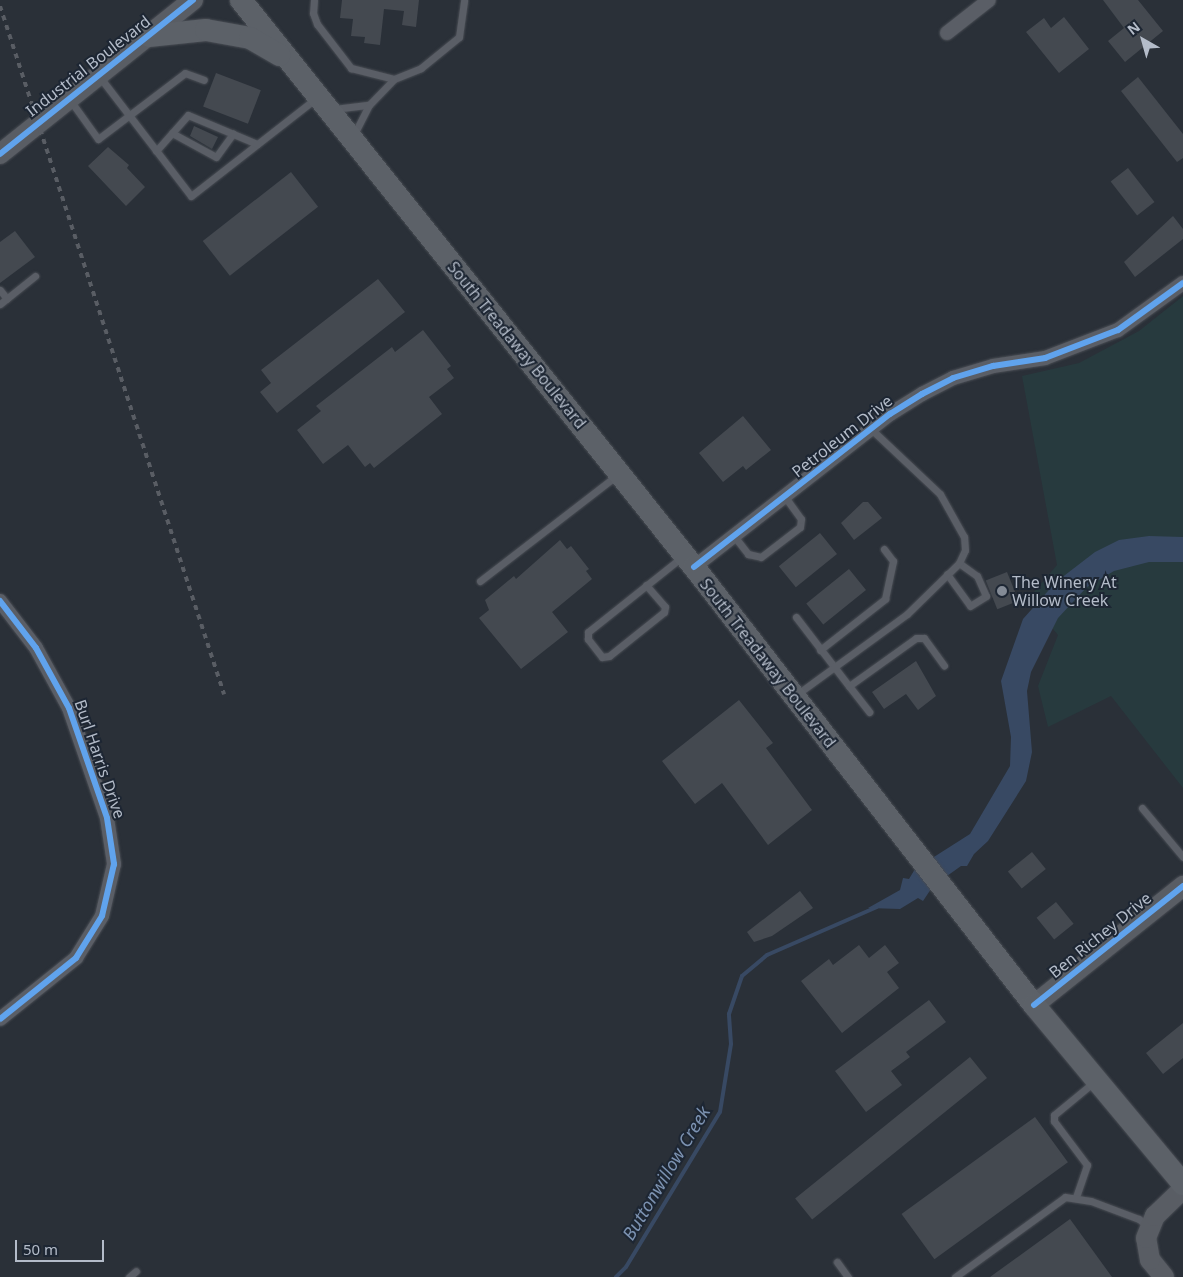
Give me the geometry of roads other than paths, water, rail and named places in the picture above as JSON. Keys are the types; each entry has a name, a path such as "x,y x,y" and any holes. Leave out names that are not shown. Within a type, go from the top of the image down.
{"main road":[{"name":"Industrial Boulevard","path":"0,154 193,0"},
{"name":"South Treadaway Boulevard","path":"241,0 689,561 1034,1005 1183,1184"},
{"path":"149,36 206,30 250,38 288,59"},
{"name":"Ben Richey Drive","path":"1034,1005 1183,886"},
{"path":"1164,1277 1150,1260 1146,1249 1148,1227 1165,1204 1183,1189"}],"street":[{"path":"947,33 989,0"},
{"name":"Petroleum Drive","path":"689,561 734,536 906,404 953,378 993,366 1045,358 1118,330 1183,283"},
{"name":"Burl Harris Drive","path":"0,601 36,648 69,708 107,818 114,864 102,916 86,945 64,969 0,1019"}],"lane":[{"path":"314,0 313,13 318,24 351,68 394,79"},
{"path":"352,139 369,105 394,79 420,68 458,37 464,0"},
{"path":"70,99 98,139 185,73 204,80"},
{"path":"98,76 130,115 190,196 257,144 324,103 369,105"},
{"path":"156,151 188,115 257,144"},
{"path":"172,133 216,157 233,134"},
{"path":"0,304 35,276"},
{"path":"0,290 7,299"},
{"path":"794,697 907,614 959,563 965,550 964,537 940,494 871,429"},
{"path":"480,581 619,473"},
{"path":"734,536 748,554 761,557 800,528 801,519 785,497"},
{"path":"820,650 885,599 893,570 892,561 884,549"},
{"path":"646,585 665,607 664,612 609,656 602,657 588,639 588,632 646,585 689,561"},
{"path":"948,574 970,606 986,596 977,576 959,563"},
{"path":"796,617 869,712"},
{"path":"849,686 916,638 924,638 944,666"},
{"path":"1142,808 1183,857"},
{"path":"1076,1197 1087,1165 1054,1121 1054,1115 1096,1080"},
{"path":"955,1277 1065,1197 1076,1197 1139,1219 1148,1227"},
{"path":"837,1262 848,1277"},
{"path":"129,1277 136,1271"}],"water":[{"path":"1149,536 1183,537 1183,562 1149,562 1114,571 1087,587 1058,618 1031,672 1027,691 1032,752 1026,781 988,841 974,854 967,866 961,866 933,886 923,901 918,898 900,909 868,908 900,890 903,878 909,879 915,869 970,834 1010,766 1011,737 1001,681 1023,619 1056,582 1095,552 1119,540"}],"waterway":[{"name":"Buttonwillow Creek","path":"616,1277 626,1267 720,1112 731,1044 729,1014 742,976 767,955 877,907"}],"railway":[{"path":"0,6 224,694"}],"place":[{"name":"The Winery At Willow Creek","path":"1002,591"}]}
